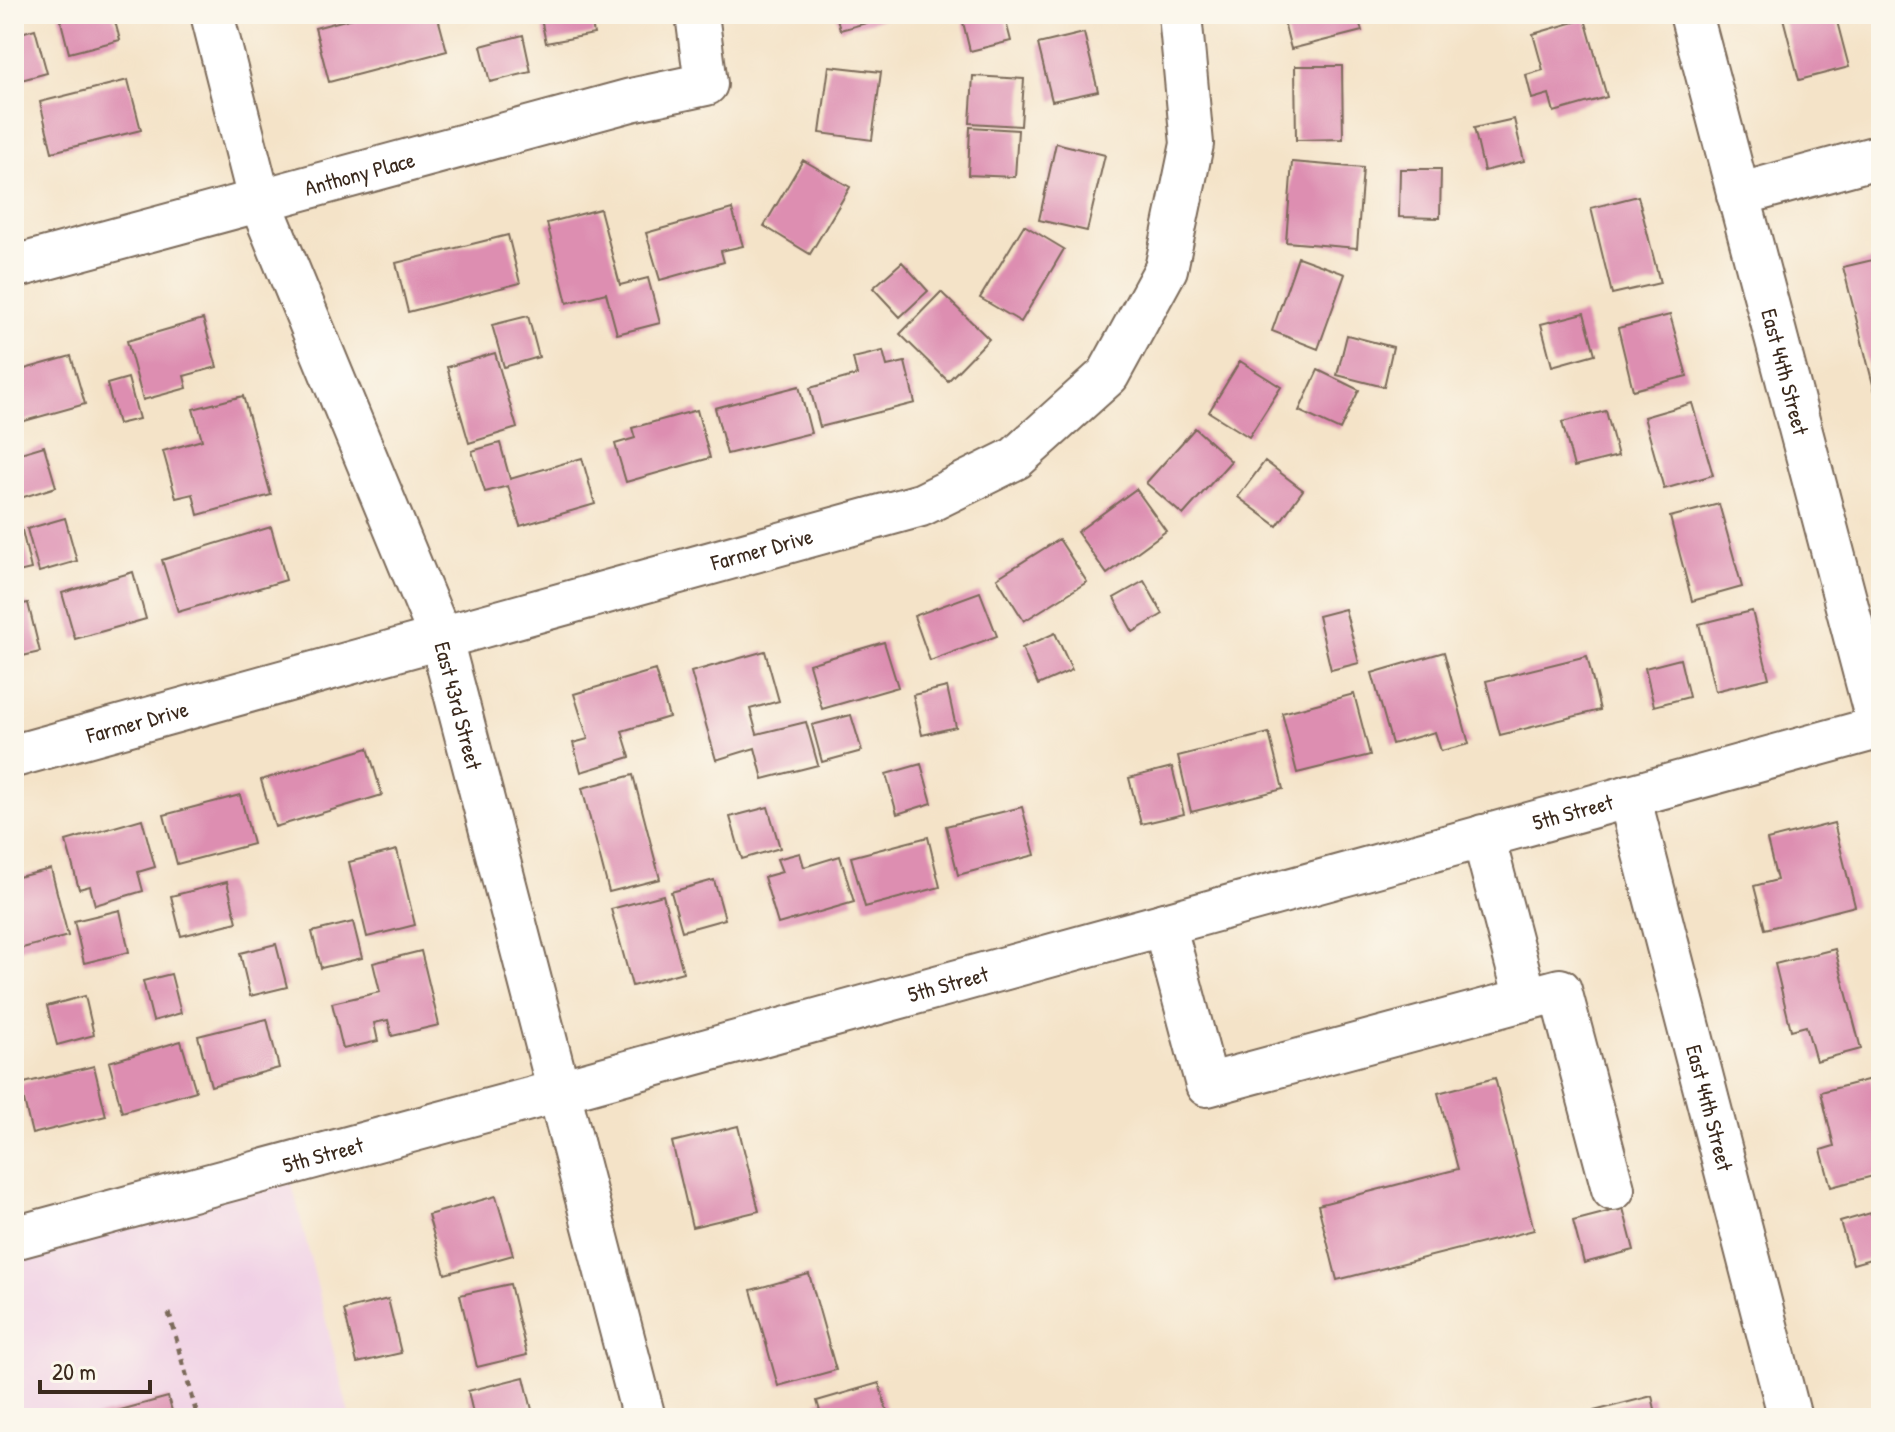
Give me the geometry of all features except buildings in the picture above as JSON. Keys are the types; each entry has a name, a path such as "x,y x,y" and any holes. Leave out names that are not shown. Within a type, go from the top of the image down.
{"street":[{"name":"East 43rd Street","path":"212,14 259,199 441,639 644,1418"},
{"name":"Anthony Place","path":"14,267 616,104 706,84 697,14"},
{"name":"Farmer Drive","path":"14,756 921,505 1016,458 1108,375 1166,269 1192,144 1180,14"},
{"name":"East 44th Street","path":"1691,14 1880,728"},
{"path":"1738,195 1881,156"},
{"name":"5th Street","path":"14,1238 1880,728"},
{"name":"East 44th Street","path":"1629,796 1790,1418"},
{"path":"1483,836 1526,999"},
{"path":"1164,924 1207,1085 1560,990 1613,1189"}],"path":[{"path":"169,1313 198,1418"}],"shaded area":[{"path":"287,1164 350,1418 14,1418 14,1238"}]}
